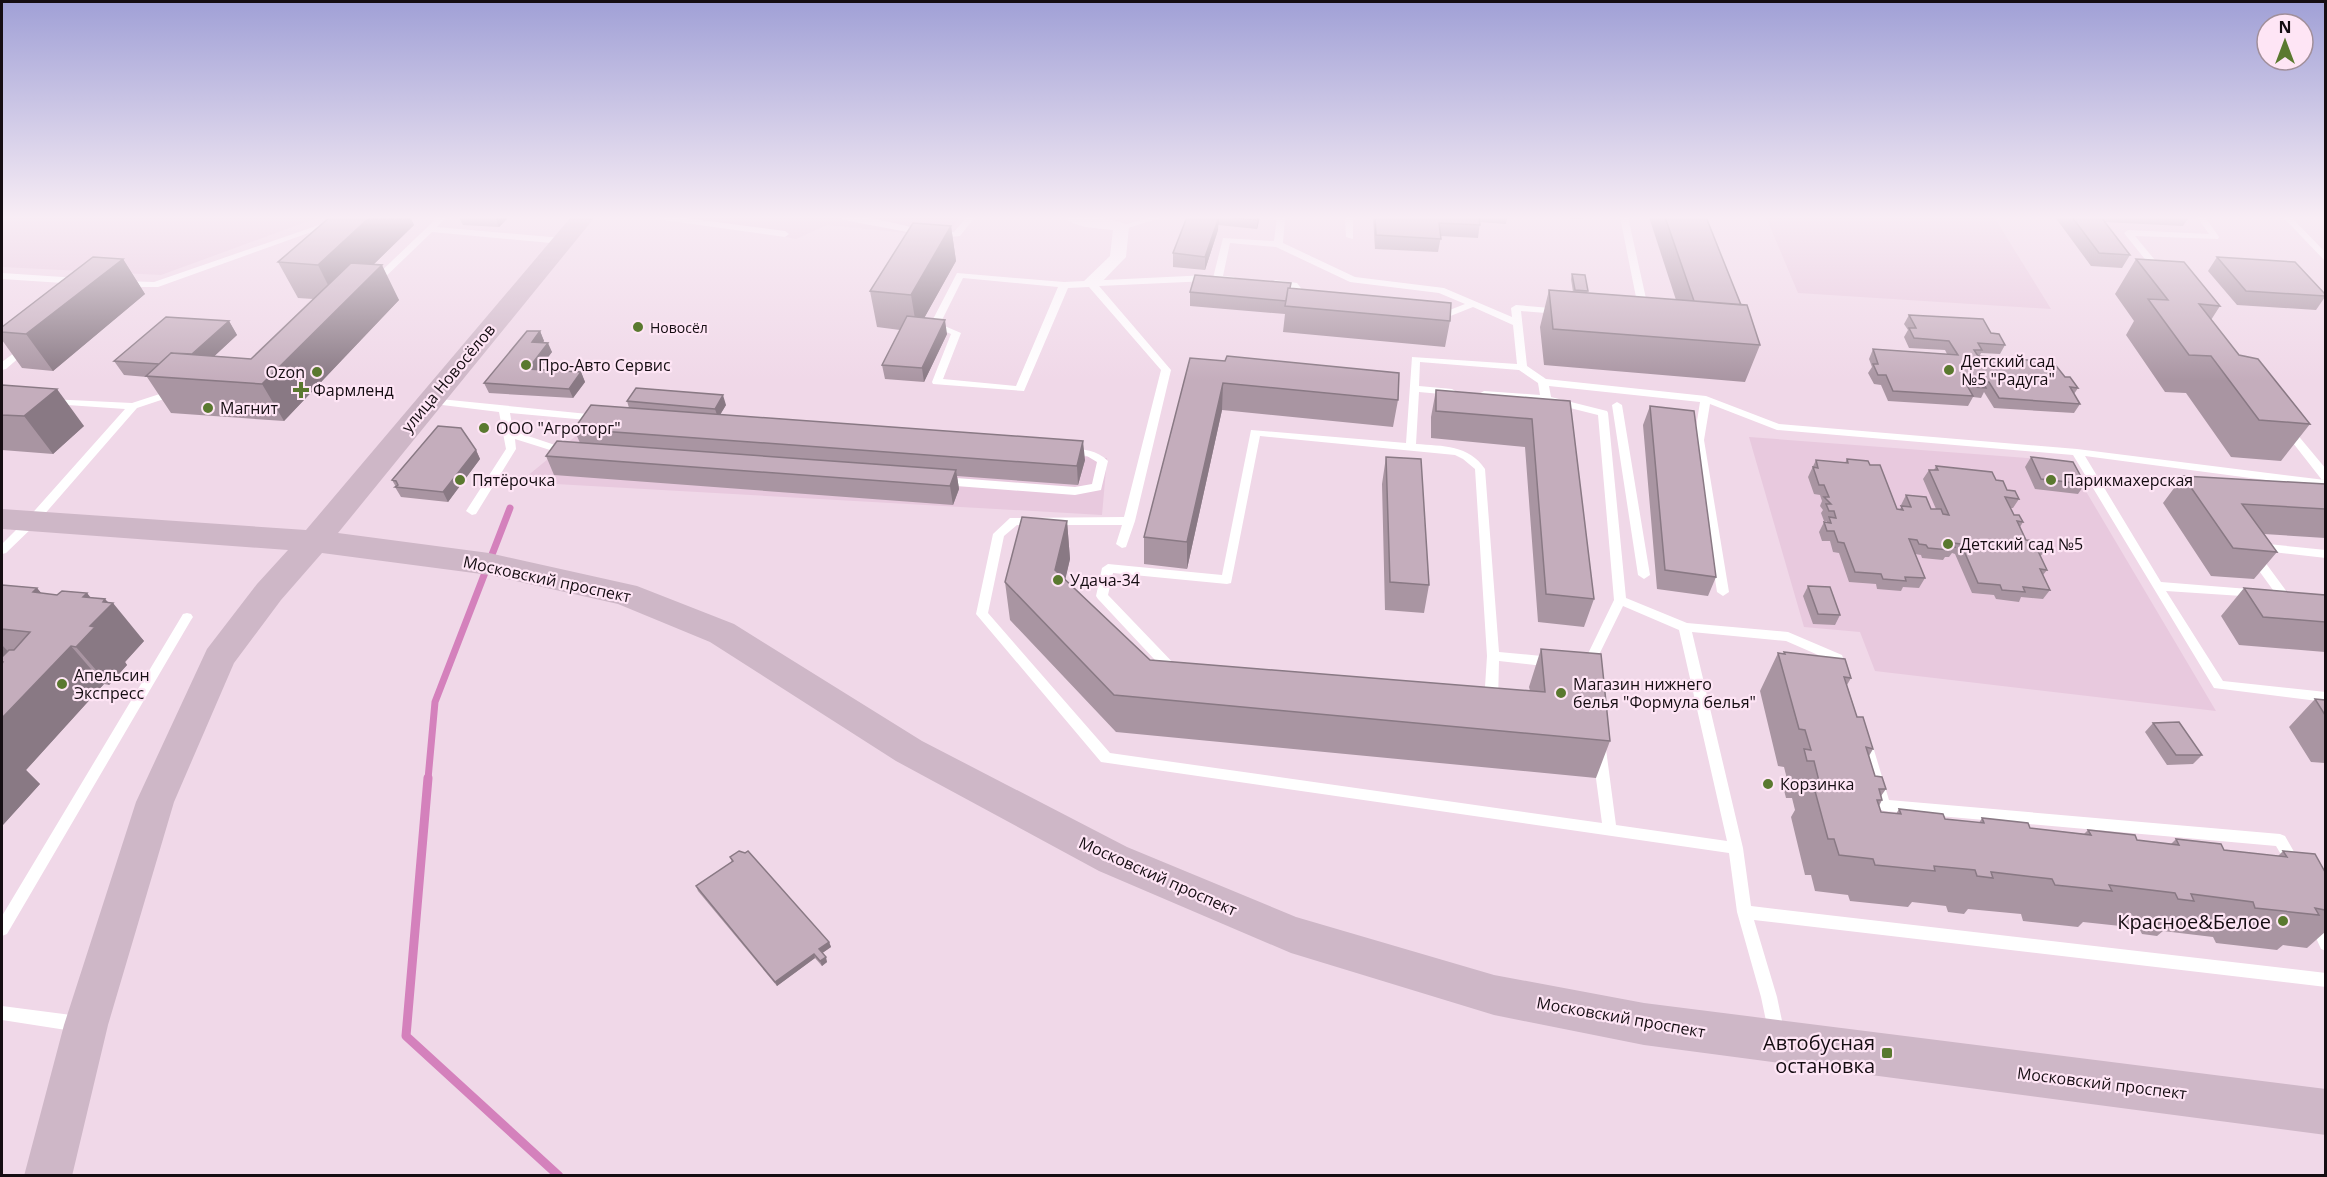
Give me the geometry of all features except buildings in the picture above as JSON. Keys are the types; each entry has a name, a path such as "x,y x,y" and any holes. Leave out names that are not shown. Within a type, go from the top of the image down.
{"main road":[{"name":"улица Новосёлов","path":"48,1176 86,1025 154,802 219,658 269,592 314,541 536,272"},
{"name":"Московский проспект","path":"17,520 314,541 489,564 625,594 722,633 909,751 1113,859 1291,934 1494,994 1644,1024 2325,1112"}],"street":[{"path":"1091,283 1102,272"}],"lane":[{"path":"116,283 155,285 192,272"},
{"path":"363,293 385,272"},
{"path":"1218,278 1219,272"},
{"path":"1336,272 1353,280 1441,290 1517,323"},
{"path":"1633,317 1645,318 1635,272"},
{"path":"2159,272 2164,278"},
{"path":"1064,285 1020,389 937,382 956,333 935,325 960,275 1064,285 1218,278 1240,280"},
{"path":"2,276 83,281"},
{"path":"1262,282 1294,285 1310,305 1321,306"},
{"path":"1091,283 1166,370 1122,544"},
{"path":"1421,314 1443,316 1473,304"},
{"path":"1521,368 1516,308 1575,313"},
{"path":"2,367 36,339"},
{"path":"1411,447 1415,359 1521,368 1543,382 1706,399 1777,427 2077,452 2325,484"},
{"path":"1543,382 1546,399"},
{"path":"46,401 134,406 184,389"},
{"path":"1414,389 1546,399 1604,412 1640,393"},
{"path":"1706,399 1699,440 1723,592"},
{"path":"429,401 610,419"},
{"path":"1617,405 1644,574"},
{"path":"2,550 17,520 134,406"},
{"path":"472,511 511,449 504,409"},
{"path":"1493,656 1581,668 1620,600 1604,412"},
{"path":"2282,423 2325,477"},
{"path":"1188,675 1176,674 1102,596 1108,568 1227,580 1255,432 1463,453 1474,459 1480,469 1493,656 1491,703 1479,702"},
{"path":"508,433 566,452 577,453"},
{"path":"933,480 1075,491 1097,487 1103,460 1089,453 1054,450"},
{"path":"2077,452 2218,685 2325,697"},
{"path":"1129,521 1014,520 999,534 982,614 1106,758 1736,848"},
{"path":"2157,586 2289,596 2247,546 2325,554"},
{"path":"1620,600 1685,627 1788,637 1838,658 1845,681"},
{"path":"2,929 187,617"},
{"path":"1685,627 1736,848 1744,912 1769,997 1779,1042"},
{"path":"1859,726 1884,805 2280,840 2301,876"},
{"path":"1598,736 1610,831"},
{"path":"2313,910 2325,944"},
{"path":"1744,912 2325,980"},
{"path":"2,1013 86,1025"}],"shaded area":[{"path":"100,272 169,272 161,275"},
{"path":"1789,272 2028,272 2051,309 1798,293"},
{"path":"582,431 1107,458 1102,515 520,482"},
{"name":"Детский сад №5","path":"1749,437 2068,461 2216,711 1875,671 1860,632 1804,627"}],"waterway":[{"path":"428,779 435,702 510,508"},
{"path":"428,778 406,1036 559,1176"}],"place":[{"name":"Новосёл","path":"638,327"},
{"name":"Про-Авто Сервис","path":"526,365"},
{"name":"Детский сад №5 \"Радуга\"","path":"1949,370"},
{"name":"Ozon","path":"317,372"},
{"name":"Фармленд","path":"301,390"},
{"name":"Магнит","path":"208,408"},
{"name":"ООО \"Агроторг\"","path":"484,428"},
{"name":"Пятёрочка","path":"460,480"},
{"name":"Парикмахерская","path":"2051,480"},
{"name":"Детский сад №5","path":"1948,544"},
{"name":"Удача-34","path":"1058,580"},
{"name":"Апельсин Экспресс","path":"62,684"},
{"name":"Магазин нижнего белья \"Формула белья\"","path":"1561,693"},
{"name":"Корзинка","path":"1768,784"},
{"name":"Красное&Белое","path":"2283,921"},
{"name":"Автобусная остановка","path":"1887,1053"}]}
